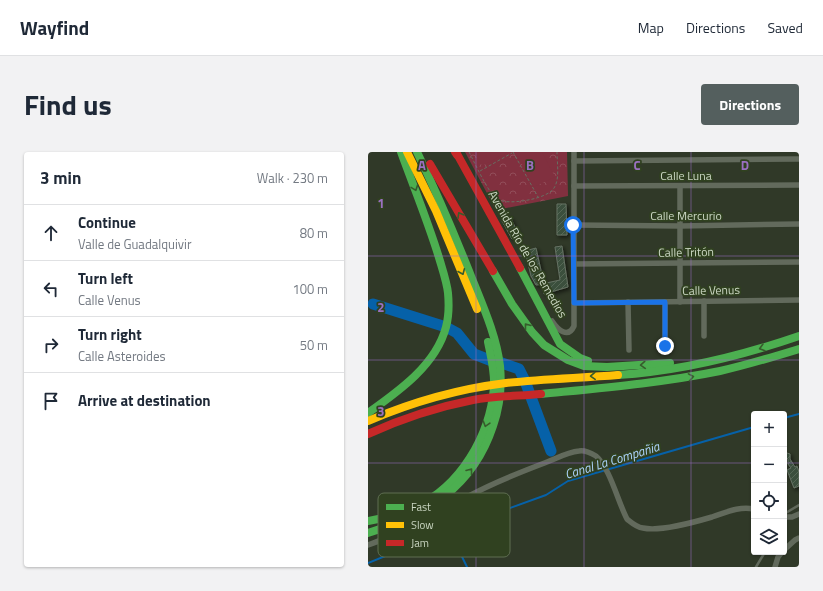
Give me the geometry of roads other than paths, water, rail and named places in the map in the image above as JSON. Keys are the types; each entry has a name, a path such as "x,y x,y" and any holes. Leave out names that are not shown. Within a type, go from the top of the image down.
{"main road":[{"path":"368,413 388,399 422,369 437,348 442,337 446,327 449,308 448,292 438,255 401,152"},
{"path":"407,152 436,211 479,314 487,336 492,361 494,386 491,408 483,435 467,464 454,479 439,493"},
{"path":"417,152 445,211 485,310 494,336 501,380 499,405 493,429 484,451 467,476 449,493"},
{"path":"423,152 512,304 532,332 544,345 568,360 584,366 607,367 724,359"},
{"name":"Avenida Río de los Remedios","path":"456,153 520,268"},
{"path":"520,268 538,306 560,344 580,358 607,367"},
{"path":"368,421 397,408 445,393 520,381 635,374 724,359 799,336"},
{"path":"368,434 405,419 474,400 637,384 695,376 726,370 799,349"},
{"path":"368,441 405,419"},
{"path":"368,521 378,519"},
{"path":"368,534 378,531"}],"street":[{"path":"574,152 574,303"},
{"path":"574,161 799,159"},
{"name":"Calle Luna","path":"574,186 799,185"},
{"path":"680,186 680,302"},
{"name":"Calle Mercurio","path":"573,225 680,226 799,224"},
{"name":"Calle Tritón","path":"574,264 799,262"},
{"name":"Avenida Río de los Remedios","path":"520,268 555,325 564,332 568,333 574,326 574,303"},
{"name":"Calle Venus","path":"574,303 799,300"},
{"path":"704,301 704,336"},
{"path":"628,302 629,350"},
{"path":"665,302 665,346"},
{"path":"475,493 486,487 568,453 585,451 596,456 606,469 627,519 634,525 643,528 674,526 712,517 734,509 746,507 751,508"},
{"path":"787,516 799,514"},
{"path":"787,547 799,538"},
{"path":"368,545 378,541"},
{"path":"775,567 780,555"}],"lane":[{"path":"787,514 799,505"},
{"path":"756,567 763,555"}],"waterway":[{"path":"373,304 446,327 457,333 474,354 519,369 525,381 551,451"},
{"name":"Canal La Compañia","path":"787,417 799,414"},
{"name":"Canal La Compañia","path":"510,508 546,495 568,481 751,428"},
{"name":"Canal La Compañia","path":"368,563 383,557"},
{"path":"462,557 467,567"}]}
